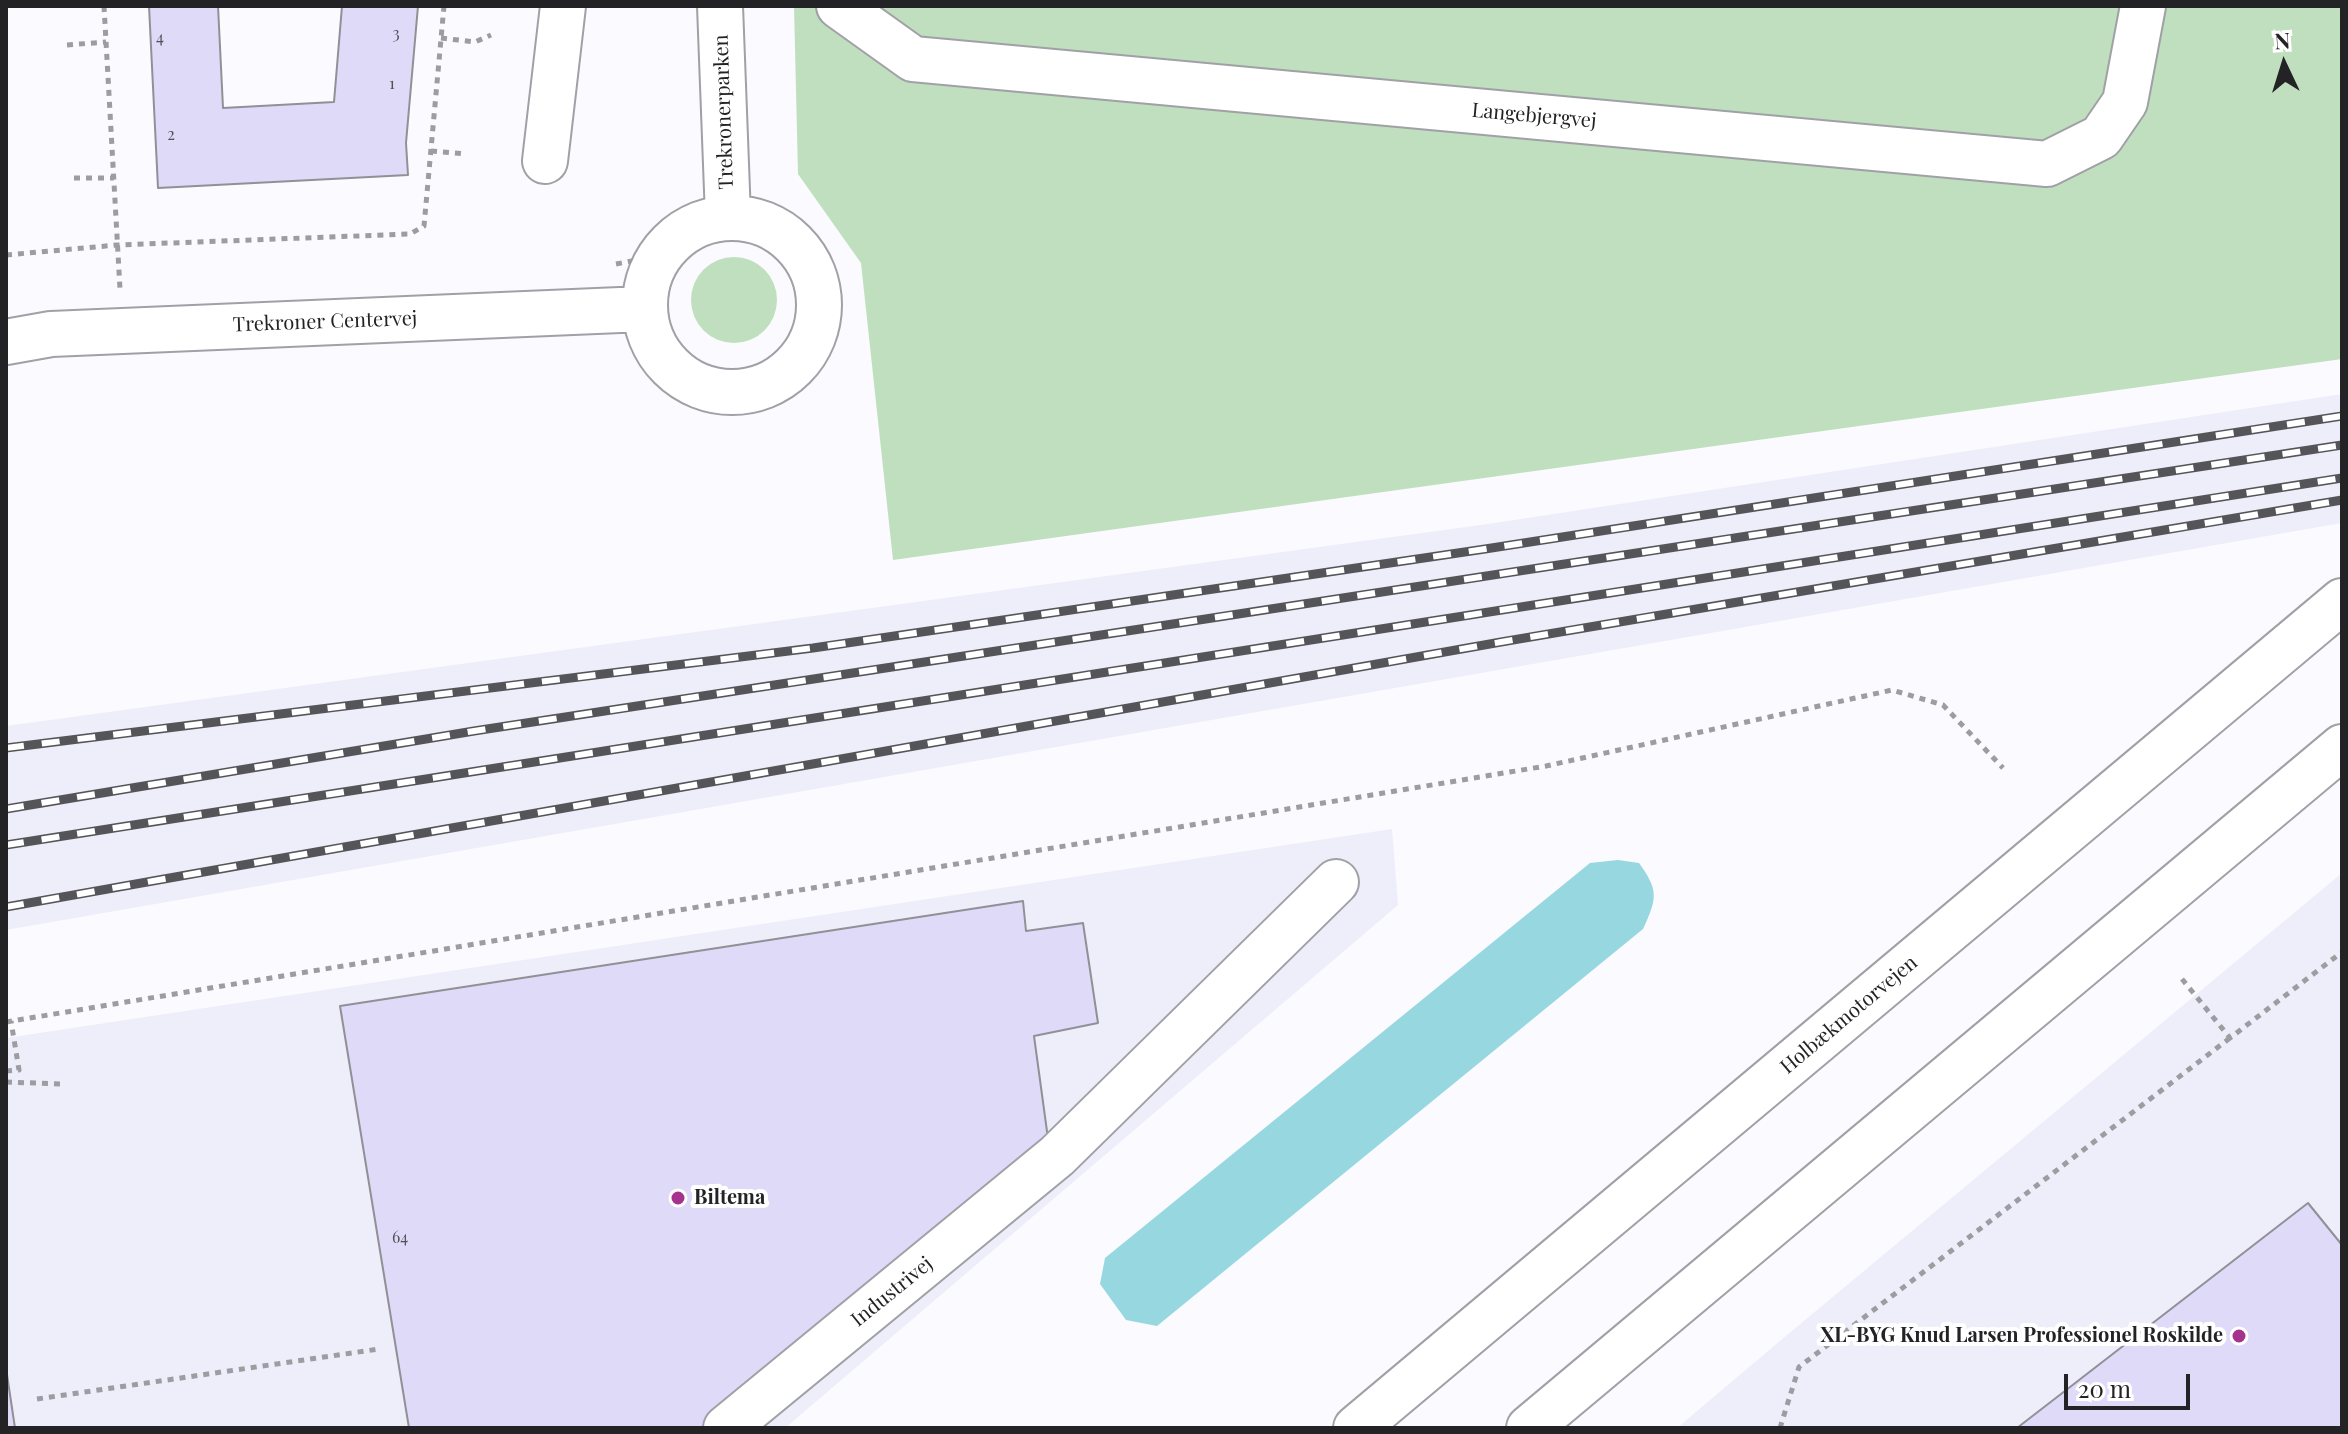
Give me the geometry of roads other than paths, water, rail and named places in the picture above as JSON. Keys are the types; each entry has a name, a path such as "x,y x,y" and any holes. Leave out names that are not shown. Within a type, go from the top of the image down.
{"main road":[{"path":"545,161 563,6"},
{"name":"Trekronerparken","path":"720,6 728,217"},
{"name":"Langebjergvej","path":"839,6 913,59 2047,164 2101,137 2125,102 2143,6"},
{"path":"728,217 754,219 778,230 798,246 812,267 820,292 820,318 812,343 798,364 778,380 754,390 728,393 702,388 679,375 661,357 649,334 644,309 647,281 659,256 677,236 701,222 728,217"},
{"name":"Trekroner Centervej","path":"6,342 51,334 644,309"},
{"name":"Holbækmotorvejen","path":"1356,1428 2342,601"},
{"path":"1529,1428 2342,747"},
{"name":"Industrivej","path":"726,1428 1057,1156 1336,882"}],"water":[{"path":"1618,860 1639,863 1653,888 1653,902 1643,929 1157,1326 1126,1320 1100,1284 1105,1258 1590,863"}],"railway":[{"path":"6,748 813,648 1485,549 2342,416"},
{"path":"6,809 474,731 2342,445"},
{"path":"6,845 2342,478"},
{"path":"6,907 1501,642 2342,500"}],"place":[{"name":"Biltema","path":"678,1198"},
{"name":"XL-BYG Knud Larsen Professionel Roskilde","path":"2239,1336"}]}
